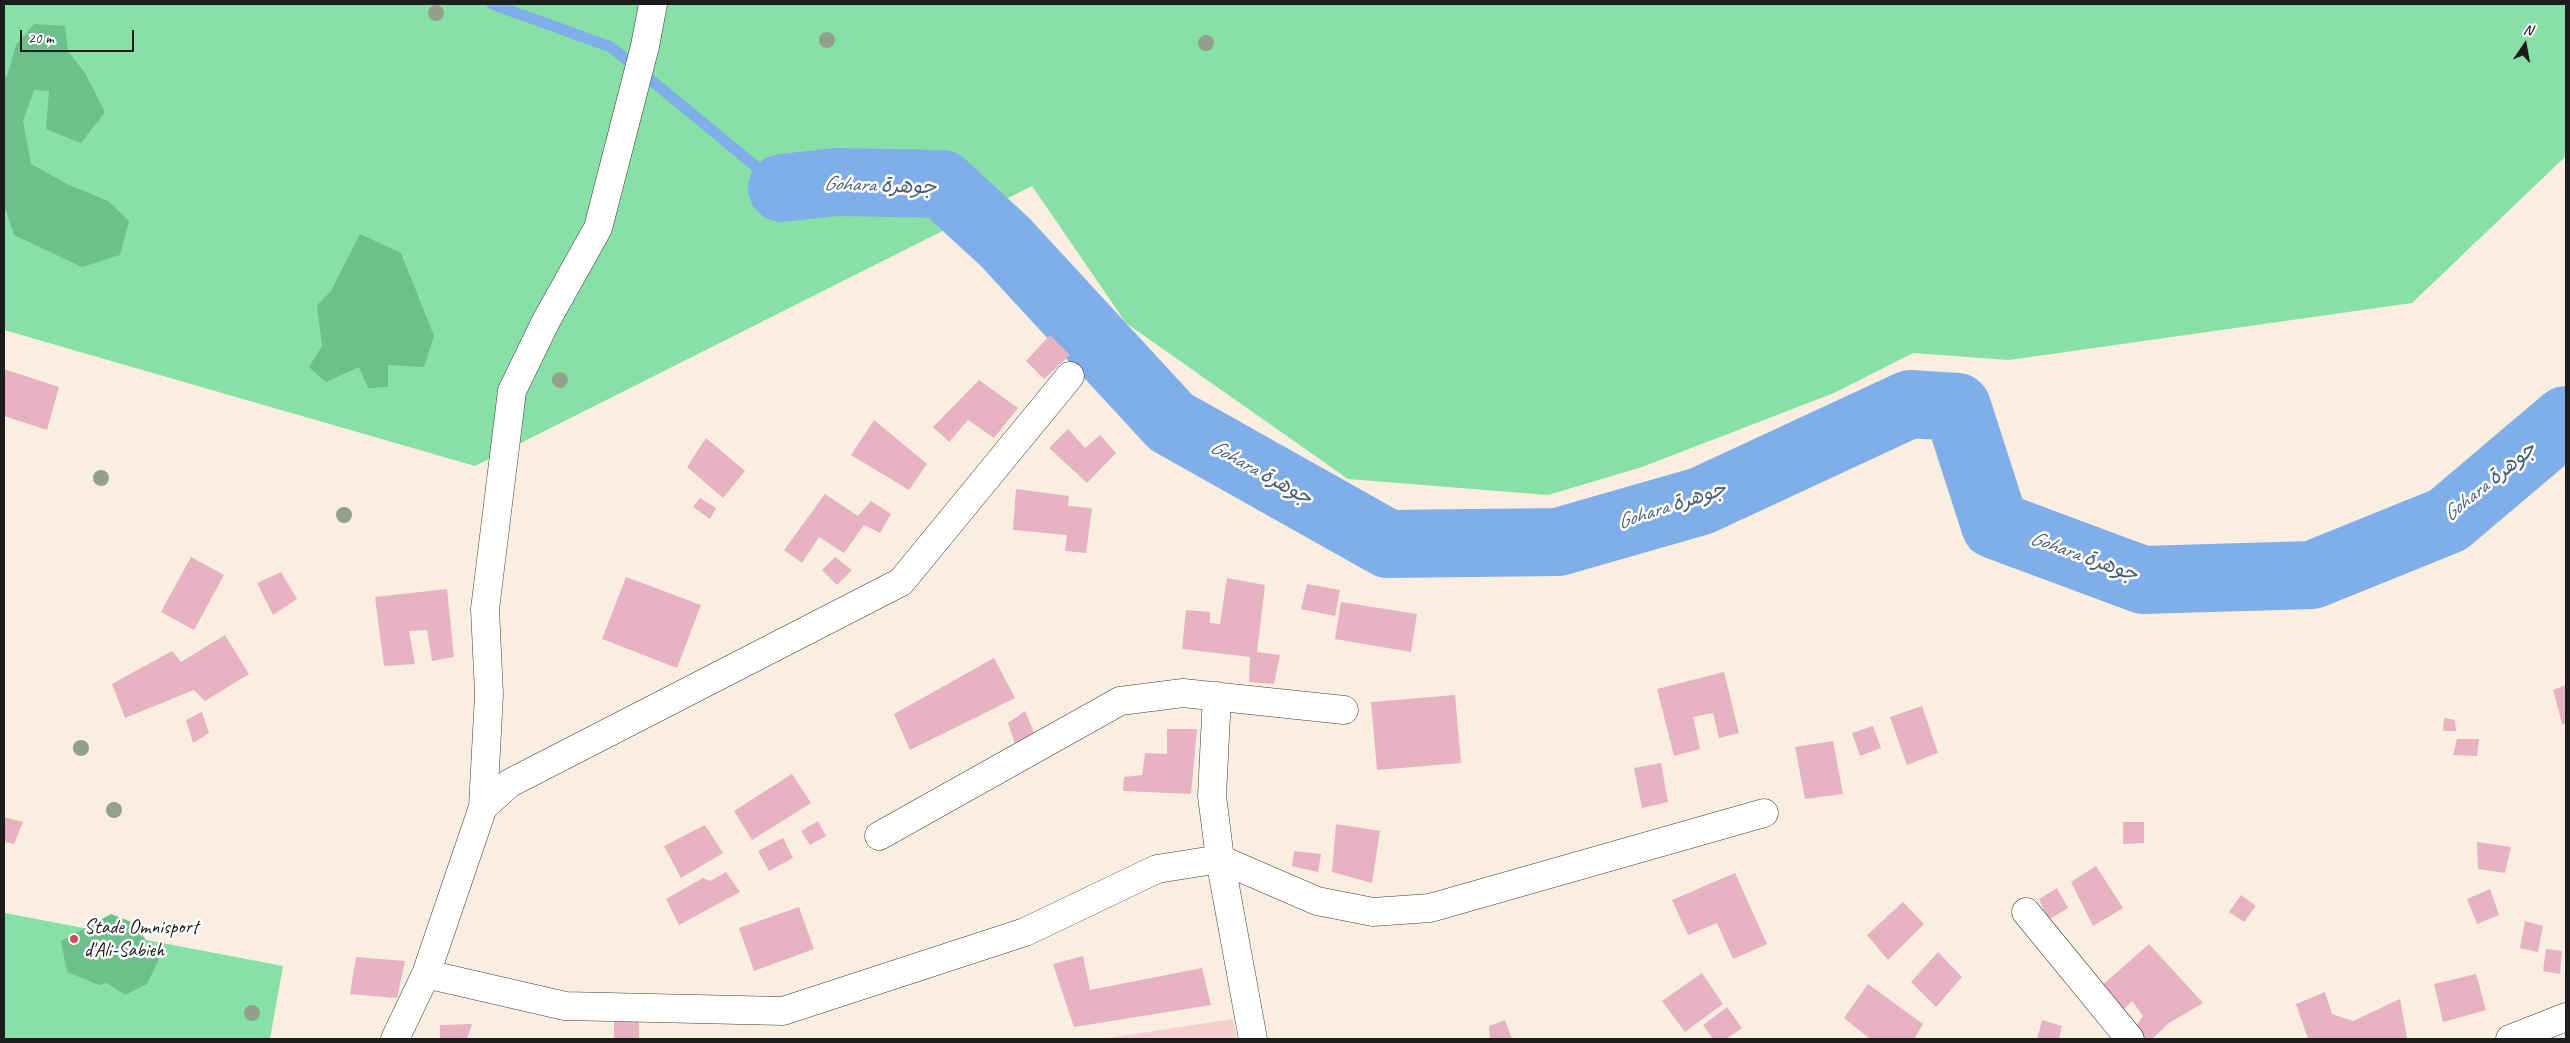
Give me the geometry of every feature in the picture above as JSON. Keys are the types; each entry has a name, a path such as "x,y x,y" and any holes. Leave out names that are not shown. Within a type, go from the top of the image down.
{"street":[{"path":"395,1039 426,974 482,807 489,694 485,609 512,391 546,322 598,228 645,46 653,4"},
{"path":"482,807 510,783 901,582 1070,376"},
{"path":"879,836 1120,702 1183,693 1344,710"},
{"path":"1217,696 1212,796 1220,859 1253,1039"},
{"path":"426,974 565,1006 783,1011 1026,932 1157,869 1220,859 1317,900 1373,912 1430,908 1764,813"},
{"path":"2026,912 2130,1039"},
{"path":"2510,1039 2566,1017"}],"shaded area":[{"path":"1233,1019 1237,1039 1101,1039"}],"green space":[{"path":"4,4 2566,4 2566,156 2412,303 2009,360 1913,353 1834,393 1642,467 1548,495 1348,479 1126,323 1032,186 475,466 4,330"},
{"path":"34,24 65,26 68,51 85,73 105,112 81,143 46,129 49,91 34,90 23,121 31,164 67,184 108,201 129,221 120,255 82,267 14,235 4,205 4,76 7,76 16,45"},
{"path":"360,234 401,253 434,336 424,367 388,365 388,387 368,388 359,367 326,382 309,367 322,346 317,305 331,291"},
{"name":"Stade Omnisport d'Ali-Sabieh","path":"4,891 5,913 283,966 270,1039 4,1039"},
{"path":"111,914 134,923 159,959 147,984 125,995 107,983 99,985 67,972 61,941"}],"building":[{"path":"1050,335 1070,355 1044,379 1026,361"},
{"path":"4,369 59,387 47,430 4,416"},
{"path":"979,380 1018,408 994,438 968,420 949,442 933,427"},
{"path":"874,420 927,464 909,490 851,455"},
{"path":"1068,429 1085,448 1100,435 1116,453 1087,483 1049,448"},
{"path":"706,438 745,471 723,498 687,467"},
{"path":"1016,489 1069,496 1068,506 1092,508 1086,553 1065,551 1067,535 1013,530"},
{"path":"825,494 858,516 871,501 891,514 880,533 864,525 844,553 819,537 802,563 784,550"},
{"path":"700,498 716,508 710,519 693,507"},
{"path":"191,557 224,575 194,630 161,612"},
{"path":"835,557 852,570 837,585 822,570"},
{"path":"281,572 297,599 273,615 257,583"},
{"path":"626,577 701,605 677,668 602,639"},
{"path":"1227,578 1265,585 1257,652 1280,655 1274,684 1249,682 1250,657 1182,649 1186,610 1210,612 1210,623 1220,624"},
{"path":"1307,584 1340,590 1335,616 1301,609"},
{"path":"447,589 454,657 432,661 427,630 409,631 415,664 384,666 375,597"},
{"path":"1341,602 1417,614 1411,652 1335,639"},
{"path":"225,635 249,674 205,701 194,690 125,718 112,684 172,651 181,662"},
{"path":"994,658 1015,698 910,750 894,714"},
{"path":"1724,672 1739,733 1719,738 1713,713 1693,717 1700,749 1674,756 1657,689"},
{"path":"2566,685 2566,724 2562,724 2553,690"},
{"path":"1455,695 1461,763 1377,770 1371,702"},
{"path":"1922,706 1938,753 1907,765 1890,717"},
{"path":"1025,711 1035,735 1015,744 1008,723"},
{"path":"202,712 209,733 193,743 186,720"},
{"path":"2444,718 2455,720 2456,731 2443,731"},
{"path":"1873,726 1881,748 1860,756 1852,733"},
{"path":"1167,729 1197,729 1191,794 1123,791 1124,777 1142,775 1145,753 1167,754"},
{"path":"2457,739 2479,739 2477,756 2453,755"},
{"path":"1833,741 1843,794 1805,799 1795,747"},
{"path":"1661,763 1668,802 1642,808 1634,768"},
{"path":"792,774 811,803 752,840 734,811"},
{"path":"4,817 23,822 14,844 4,842"},
{"path":"818,821 826,836 810,845 801,831"},
{"path":"2123,822 2144,822 2144,843 2123,844"},
{"path":"1336,824 1380,831 1372,883 1332,872"},
{"path":"705,825 723,853 681,878 664,846"},
{"path":"783,838 793,858 769,871 758,851"},
{"path":"2477,842 2511,847 2505,873 2478,869"},
{"path":"1294,851 1321,854 1318,872 1292,866"},
{"path":"2096,866 2123,908 2093,926 2071,882"},
{"path":"726,872 740,892 679,925 666,899 703,878 710,881"},
{"path":"1735,873 1767,944 1733,959 1717,923 1688,935 1672,900"},
{"path":"2057,888 2068,908 2048,920 2039,899"},
{"path":"2490,889 2499,915 2477,924 2467,899"},
{"path":"2241,895 2256,906 2244,922 2229,912"},
{"path":"1903,902 1924,924 1888,960 1867,935"},
{"path":"799,907 814,949 754,971 739,928"},
{"path":"2525,921 2543,926 2538,952 2520,948"},
{"path":"2149,944 2203,1003 2169,1023 2152,1039 2140,1039 2134,1029 2143,1016 2132,1001 2119,1014 2099,988"},
{"path":"2546,949 2562,951 2560,974 2543,971"},
{"path":"1938,952 1962,977 1936,1007 1911,982"},
{"path":"1083,956 1090,990 1202,968 1211,1005 1074,1027 1053,964"},
{"path":"356,957 405,961 397,998 350,994"},
{"path":"1702,973 1723,1004 1685,1032 1662,1001"},
{"path":"2476,974 2486,1010 2443,1022 2434,984"},
{"path":"1868,984 1923,1024 1914,1039 1870,1039 1844,1018"},
{"path":"2325,992 2332,1014 2353,1021 2400,999 2407,1038 2308,1039 2296,1004"},
{"path":"1727,1007 1742,1028 1726,1039 1713,1039 1703,1025"},
{"path":"1505,1020 1512,1039 1490,1039 1489,1026"},
{"path":"2042,1020 2062,1026 2059,1039 2037,1039"},
{"path":"614,1021 639,1021 639,1039 614,1039"},
{"path":"472,1024 467,1039 440,1039 440,1025"}],"waterway":[{"path":"492,4 611,47 782,188"},
{"name":"Gohara جوهرة","path":"782,188 836,182 942,184 1005,242 1171,422 1388,544 1558,542 1701,501 1910,404 1957,407 1995,525 2143,580 2312,575 2448,520 2566,420"}],"place":[{"name":"Stade Omnisport d'Ali-Sabieh","path":"74,939"}]}
